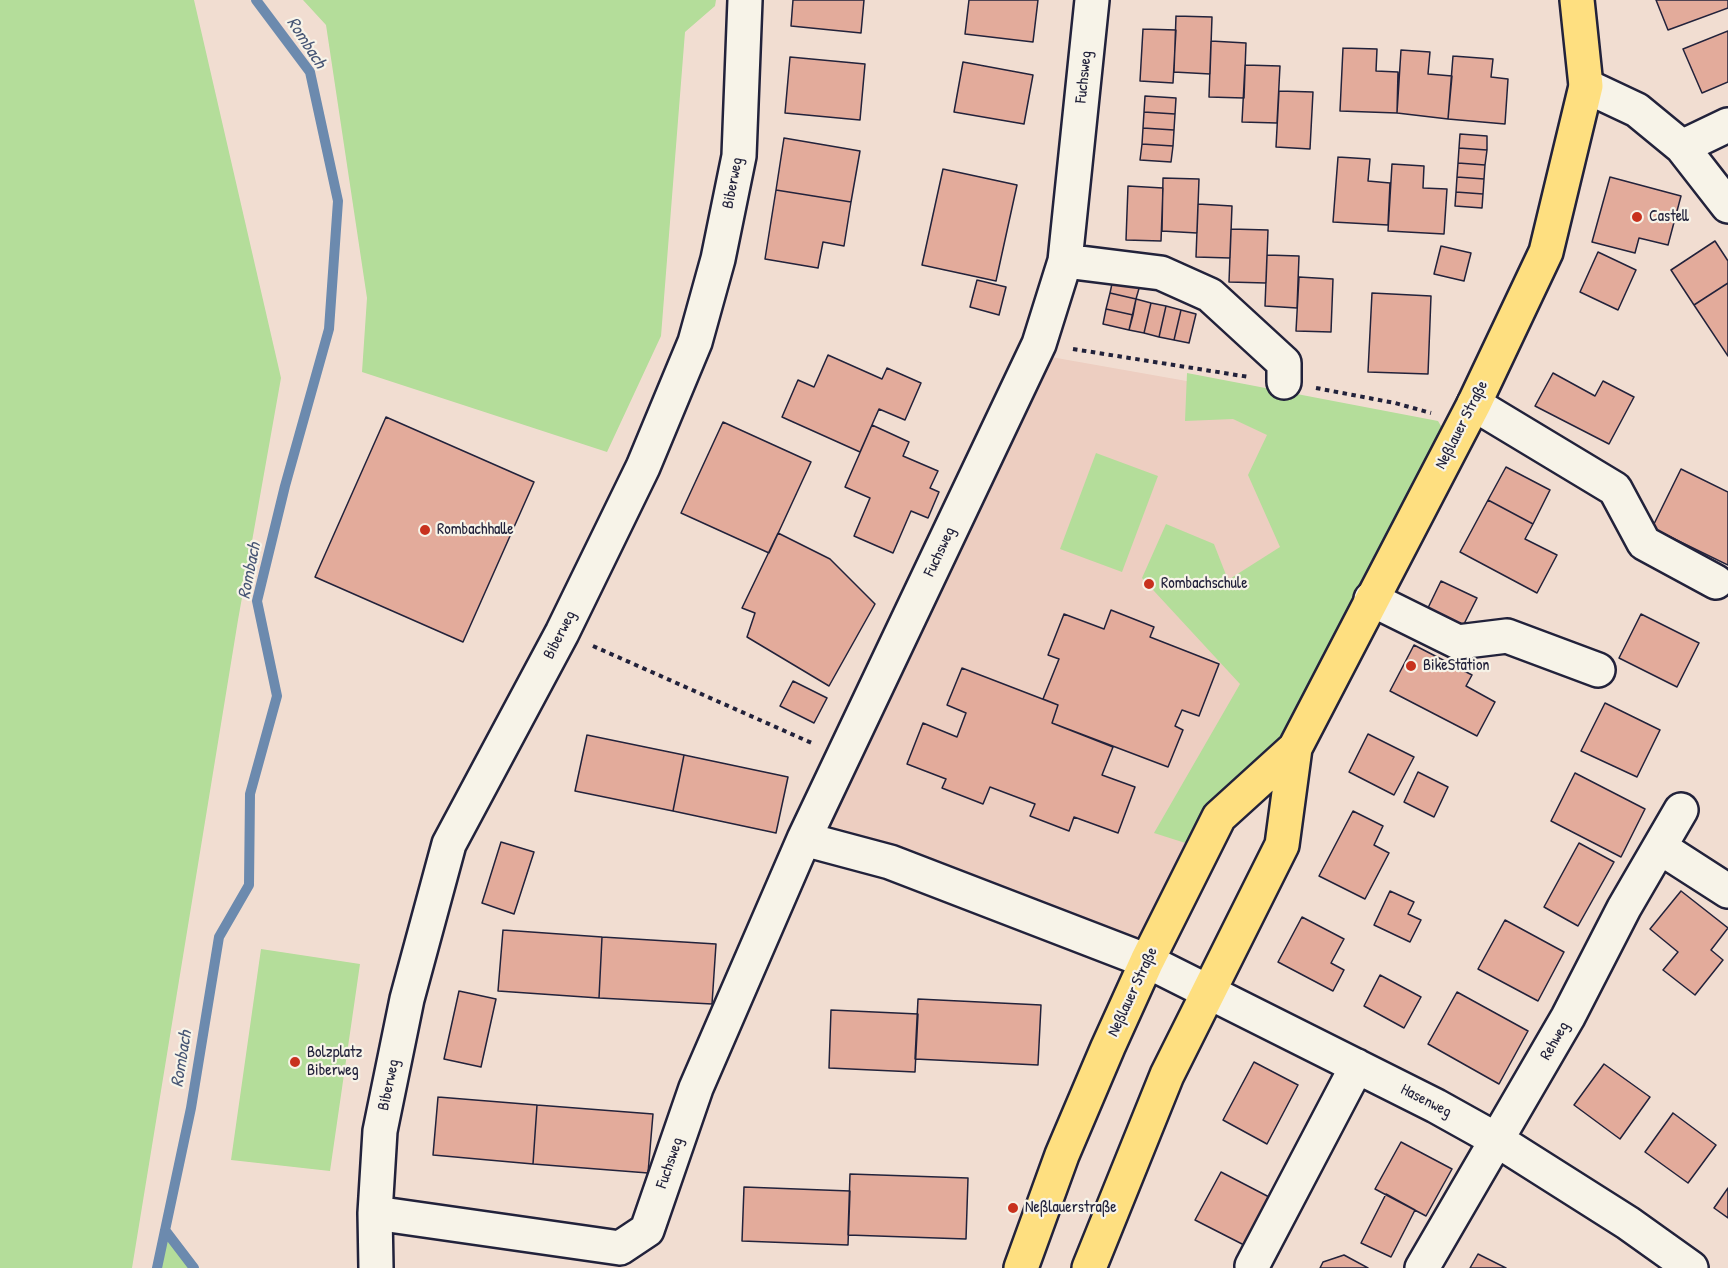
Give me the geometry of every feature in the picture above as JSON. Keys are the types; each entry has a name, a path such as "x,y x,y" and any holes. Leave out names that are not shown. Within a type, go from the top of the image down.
{"main road":[{"name":"Neßlauer Straße","path":"1089,1268 1167,1075 1282,845 1295,748 1474,404 1546,252 1586,86 1577,0"},
{"name":"Neßlauer Straße","path":"1021,1268 1062,1155 1147,961 1219,817 1295,748"}],"street":[{"name":"Biberweg","path":"376,1268 375,1213 380,1131 407,999 449,844 562,633 643,467 695,342 718,259 739,156 745,0"},
{"name":"Fuchsweg","path":"375,1213 620,1248 647,1230 696,1088 804,839 1039,344 1065,261 1092,0"},
{"path":"1586,86 1637,110 1682,147 1728,206"},
{"path":"1682,147 1728,125"},
{"path":"1065,261 1161,273 1210,295 1284,363 1284,382"},
{"path":"1474,404 1616,489 1644,543 1716,582"},
{"path":"1371,600 1458,642 1507,636 1598,670"},
{"name":"Rehweg","path":"1422,1268 1568,1017 1624,908 1661,848 1681,810"},
{"path":"804,839 890,862 1147,961"},
{"path":"1661,848 1728,891"},
{"name":"Hasenweg","path":"1147,961 1358,1066 1497,1140 1628,1222 1691,1268"},
{"path":"1252,1266 1358,1066"}],"path":[{"path":"1039,344 1284,382 1395,403"},
{"path":"562,633 843,757"}],"shaded area":[{"name":"Rombachschule","path":"1051,357 1435,425 1143,946 969,874 823,833"}],"green space":[{"path":"0,0 194,0 281,378 238,620 132,1268 0,1268"},
{"path":"303,0 716,0 715,6 685,32 661,336 607,452 362,372 367,298 326,25"},
{"path":"1187,373 1438,421 1447,436 1281,750 1198,847 1154,833 1240,684 1142,578 1166,524 1214,544 1228,580 1280,547 1248,475 1267,435 1233,419 1185,421"},
{"path":"1096,453 1158,476 1122,572 1060,549"},
{"name":"Bolzplatz Biberweg","path":"261,949 360,964 330,1171 231,1160"},
{"path":"165,1230 194,1268 157,1268"}],"building":[{"path":"793,0 864,0 861,33 791,26"},
{"path":"969,0 1038,0 1033,42 965,34"},
{"path":"1656,0 1728,0 1728,8 1668,30"},
{"path":"1176,16 1212,17 1210,74 1174,72"},
{"path":"1143,29 1176,30 1173,83 1140,81"},
{"path":"1728,31 1728,82 1702,93 1683,49"},
{"path":"1211,41 1246,43 1244,98 1209,97"},
{"path":"1343,48 1377,49 1376,71 1398,72 1397,113 1340,111"},
{"path":"1401,50 1430,52 1428,74 1452,76 1448,119 1397,113"},
{"path":"1453,56 1493,59 1491,77 1508,79 1505,124 1448,119"},
{"path":"790,57 865,64 860,120 785,113"},
{"path":"963,62 1033,75 1024,124 954,112"},
{"path":"1245,65 1280,66 1277,123 1242,122"},
{"path":"1279,91 1313,92 1310,149 1276,147"},
{"path":"1145,96 1176,98 1175,114 1144,112"},
{"path":"1144,112 1175,114 1174,130 1143,128"},
{"path":"1143,128 1174,130 1173,146 1142,144"},
{"path":"1460,134 1487,136 1487,150 1459,148"},
{"path":"784,138 860,151 851,202 776,190"},
{"path":"1142,144 1173,146 1171,162 1140,160"},
{"path":"1459,148 1487,150 1485,165 1458,163"},
{"path":"1338,157 1370,159 1368,181 1390,183 1388,225 1333,222"},
{"path":"1458,163 1485,165 1484,179 1457,177"},
{"path":"1392,164 1424,166 1423,188 1447,189 1444,234 1388,231"},
{"path":"943,169 1017,185 996,281 922,265"},
{"path":"1457,177 1484,179 1483,194 1456,192"},
{"name":"Castell","path":"1610,177 1681,196 1668,245 1639,238 1635,253 1592,242"},
{"path":"1163,178 1199,179 1197,233 1162,231"},
{"path":"1128,186 1163,188 1161,241 1126,240"},
{"path":"776,190 851,202 844,246 823,242 818,268 765,259"},
{"path":"1456,192 1483,194 1482,208 1455,206"},
{"path":"1198,204 1232,206 1230,258 1196,257"},
{"path":"1231,229 1268,230 1266,283 1229,282"},
{"path":"1715,241 1728,261 1728,283 1694,305 1671,270"},
{"path":"1441,246 1471,253 1464,281 1434,274"},
{"path":"1598,252 1636,270 1618,310 1580,292"},
{"path":"1267,255 1299,256 1297,308 1265,306"},
{"path":"1299,277 1333,279 1331,332 1296,331"},
{"path":"1113,279 1140,285 1136,299 1110,293"},
{"path":"977,280 1006,287 999,315 970,307"},
{"path":"1728,283 1728,356 1694,305"},
{"path":"1110,293 1136,299 1133,315 1106,309"},
{"path":"1372,293 1431,296 1428,374 1368,372"},
{"path":"1136,299 1151,303 1144,333 1129,330"},
{"path":"1151,303 1166,306 1159,337 1144,333"},
{"path":"1166,306 1181,310 1174,340 1159,337"},
{"path":"1106,309 1133,315 1129,330 1103,324"},
{"path":"1181,310 1196,314 1189,343 1174,340"},
{"path":"828,355 882,379 887,368 921,383 905,420 879,409 860,452 782,417 798,380 814,387"},
{"path":"1553,373 1595,396 1603,381 1634,397 1609,444 1535,406"},
{"name":"Rombachhalle","path":"386,417 534,482 463,642 315,577"},
{"path":"723,422 811,462 769,553 681,513"},
{"path":"872,425 909,442 903,456 938,471 930,488 939,492 928,518 911,511 893,553 854,536 870,498 845,487"},
{"path":"1506,467 1550,490 1533,524 1488,500"},
{"path":"1681,469 1728,492 1728,565 1652,528"},
{"path":"1488,500 1533,524 1525,539 1557,555 1537,593 1460,552"},
{"path":"778,533 830,559 875,604 829,686 747,637 755,613 742,608"},
{"path":"1441,581 1477,598 1461,630 1426,612"},
{"name":"Rombachschule","path":"1111,610 1154,627 1150,637 1219,664 1199,716 1182,710 1175,726 1183,730 1168,767 1052,723 1058,705 1043,699 1059,659 1048,655 1064,614 1104,629"},
{"path":"1641,614 1699,643 1677,687 1619,658"},
{"path":"1414,645 1472,675 1466,686 1495,702 1477,736 1390,691"},
{"path":"962,668 1058,705 1052,723 1113,747 1102,775 1135,787 1118,833 1074,817 1069,831 1030,816 1035,804 990,787 983,804 942,788 946,779 907,764 923,723 957,737 966,713 947,705"},
{"path":"793,681 827,698 814,723 780,706"},
{"path":"1605,703 1660,730 1637,777 1581,751"},
{"path":"1368,734 1414,757 1394,795 1349,772"},
{"path":"587,735 684,755 673,811 575,791"},
{"path":"684,755 788,777 776,833 673,811"},
{"path":"1418,772 1448,787 1434,817 1404,802"},
{"path":"1575,773 1645,809 1621,857 1551,821"},
{"path":"1353,811 1383,826 1374,845 1389,853 1365,899 1319,876"},
{"path":"501,842 534,852 514,914 482,903"},
{"path":"1579,843 1614,862 1578,926 1544,907"},
{"path":"1390,891 1414,902 1408,914 1421,920 1410,942 1374,925"},
{"path":"1681,891 1728,928 1711,950 1723,960 1695,995 1663,970 1678,952 1650,929"},
{"path":"1302,917 1344,939 1331,963 1344,970 1333,991 1278,962"},
{"path":"1505,920 1564,952 1538,1001 1478,969"},
{"path":"503,930 602,937 599,998 498,991"},
{"path":"602,937 716,944 712,1004 599,998"},
{"path":"1380,975 1421,997 1404,1028 1364,1006"},
{"path":"459,991 496,999 481,1067 444,1059"},
{"path":"1457,992 1528,1031 1499,1084 1428,1044"},
{"path":"918,999 1041,1005 1038,1065 915,1059"},
{"path":"831,1010 918,1014 915,1072 829,1068"},
{"path":"1254,1062 1298,1085 1267,1144 1223,1120"},
{"path":"1604,1064 1650,1097 1620,1139 1574,1105"},
{"path":"438,1097 537,1105 533,1164 433,1155"},
{"path":"537,1105 653,1114 648,1173 533,1164"},
{"path":"1673,1113 1716,1145 1688,1183 1645,1152"},
{"path":"1401,1142 1452,1169 1426,1216 1375,1189"},
{"path":"1221,1172 1271,1198 1246,1246 1195,1220"},
{"path":"850,1174 968,1178 966,1239 848,1235"},
{"path":"744,1187 850,1191 848,1245 742,1241"},
{"path":"1728,1188 1728,1218 1714,1208"},
{"path":"1386,1194 1415,1210 1391,1257 1361,1243"},
{"path":"1478,1254 1506,1268 1470,1268"},
{"path":"1344,1255 1368,1268 1320,1268 1323,1262"}],"waterway":[{"name":"Rombach","path":"157,1268 191,1108 219,937 249,885 250,794 277,696 257,601 285,486 329,329 338,201 310,72 256,0"},
{"path":"165,1230 194,1268"}],"place":[{"name":"Castell","path":"1637,217"},
{"name":"Rombachhalle","path":"425,530"},
{"name":"Rombachschule","path":"1149,584"},
{"name":"BikeStation","path":"1411,666"},
{"name":"Bolzplatz Biberweg","path":"295,1062"},
{"name":"Neßlauerstraße","path":"1013,1208"}]}
